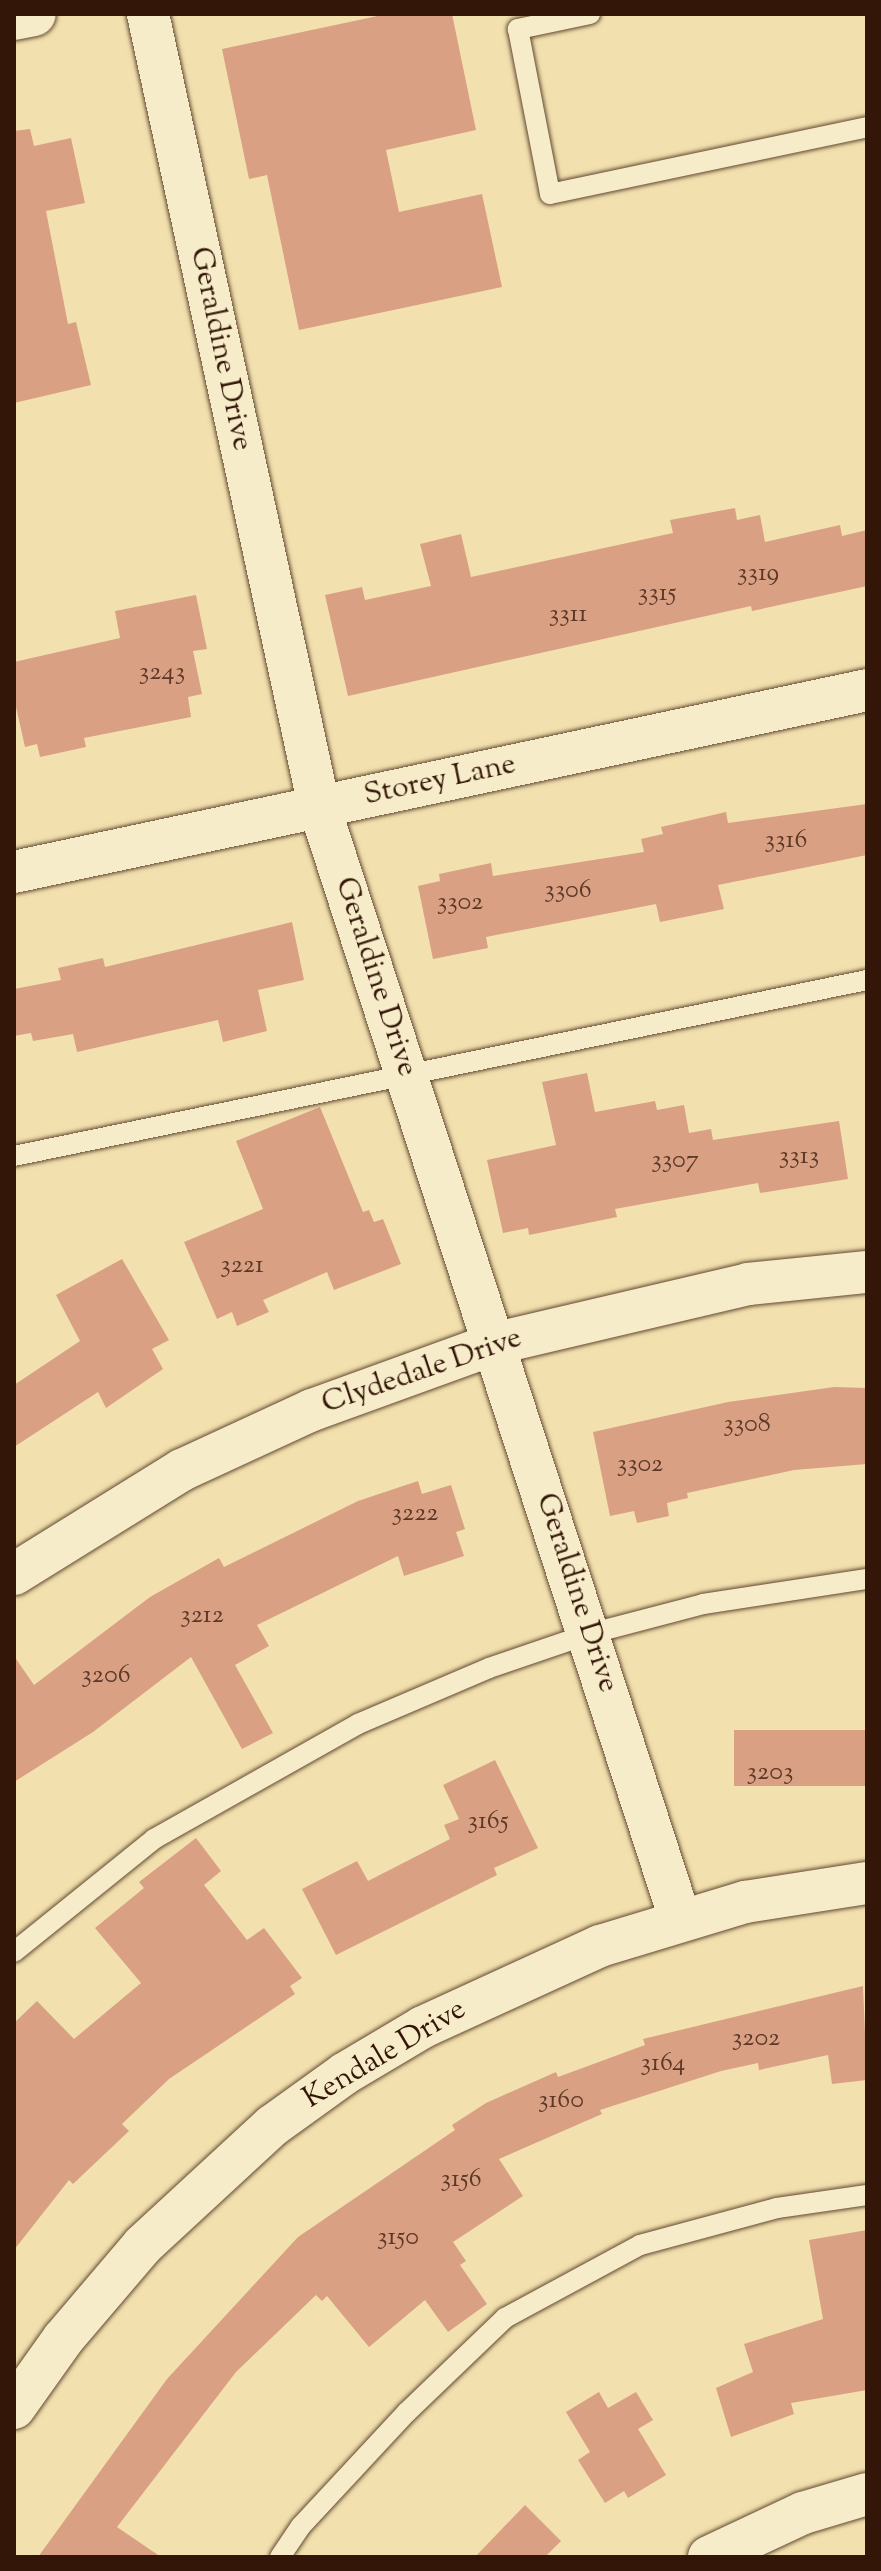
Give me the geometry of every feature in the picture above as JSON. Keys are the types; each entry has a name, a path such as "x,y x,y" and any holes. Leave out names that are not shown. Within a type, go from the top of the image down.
{"main road":[{"path":"14,18 34,14"}],"street":[{"name":"Geraldine Drive","path":"148,14 319,806 497,1343 680,1919"},
{"name":"Storey Lane","path":"14,872 867,690"},
{"name":"Clydedale Drive","path":"14,1574 182,1470 312,1410 497,1343 748,1284 867,1272"},
{"name":"Kendale Drive","path":"14,2408 63,2339 143,2245 272,2126 423,2027 511,1983 680,1919 745,1902 867,1883"},
{"path":"709,2557 803,2513 867,2494"}],"lane":[{"path":"590,14 518,29 550,194 867,127"},
{"path":"14,1156 867,980"},
{"path":"14,1952 154,1839 255,1779 358,1724 489,1668 589,1634 703,1604 867,1579"},
{"path":"280,2557 301,2526 407,2412 505,2318 640,2245 777,2208 867,2195"}],"building":[{"path":"387,14 452,14 476,130 386,150 399,212 482,194 502,287 299,330 267,175 249,179 222,49"},
{"path":"30,129 34,146 71,138 85,203 46,211 68,324 76,322 91,385 14,403 14,131"},
{"path":"735,508 737,520 760,515 765,542 840,525 842,536 867,530 867,586 752,611 751,606 348,696 325,595 362,587 365,600 431,586 420,544 461,534 471,577 673,533 670,520"},
{"path":"196,595 207,649 193,651 202,694 188,697 191,717 84,738 86,747 40,757 37,744 25,747 14,698 14,662 120,638 115,611"},
{"path":"867,804 867,855 718,885 724,909 660,922 656,904 486,937 488,948 433,959 418,886 440,881 439,874 491,863 493,876 644,852 641,839 663,834 661,827 726,812 728,823"},
{"path":"292,922 304,980 258,990 267,1031 223,1042 218,1020 77,1052 73,1034 33,1041 31,1033 14,1036 14,989 61,980 58,968 103,958 105,967"},
{"path":"587,1073 595,1112 655,1101 657,1110 684,1105 689,1133 711,1129 713,1140 839,1121 848,1179 760,1193 758,1183 615,1209 617,1217 529,1235 528,1228 503,1233 487,1160 556,1145 542,1082"},
{"path":"320,1107 363,1212 369,1210 374,1222 383,1219 401,1264 334,1290 327,1272 263,1300 269,1312 237,1326 232,1312 217,1319 184,1242 263,1209 236,1141"},
{"path":"122,1259 169,1340 152,1349 163,1369 106,1408 98,1392 14,1447 14,1385 80,1341 56,1295"},
{"path":"834,1387 867,1388 867,1464 794,1470 687,1493 688,1498 667,1503 669,1516 637,1523 634,1511 610,1516 593,1432 728,1402"},
{"path":"418,1481 422,1494 451,1485 465,1529 456,1532 464,1556 404,1576 398,1556 257,1625 269,1646 235,1665 273,1733 242,1749 191,1657 93,1732 14,1782 14,1656 34,1685 150,1597 219,1558 224,1567 358,1501"},
{"path":"734,1730 867,1730 867,1786 734,1786"},
{"path":"495,1760 538,1848 494,1868 497,1875 336,1955 302,1889 357,1861 368,1881 450,1839 444,1825 459,1819 443,1785"},
{"path":"196,1838 221,1871 204,1885 247,1940 264,1928 302,1978 290,1986 295,1994 169,2079 122,2124 129,2131 73,2184 69,2180 14,2250 14,2023 37,2001 74,2039 141,1983 95,1928 144,1888 139,1882"},
{"path":"863,1986 867,2080 832,2084 828,2055 759,2070 758,2063 721,2071 600,2110 602,2114 499,2159 523,2196 453,2242 466,2261 460,2265 487,2304 448,2332 425,2300 369,2347 327,2296 322,2301 316,2295 236,2372 117,2527 161,2557 38,2557 167,2379 298,2237 455,2130 452,2125 486,2103 556,2072 558,2077 645,2045 643,2039"},
{"path":"867,2230 867,2390 791,2403 794,2414 731,2437 716,2388 753,2372 744,2344 823,2319 809,2240"},
{"path":"599,2392 608,2408 636,2392 653,2420 638,2429 666,2475 628,2498 624,2491 605,2503 578,2460 590,2452 566,2412"},
{"path":"525,2505 561,2541 545,2557 475,2557"}]}
